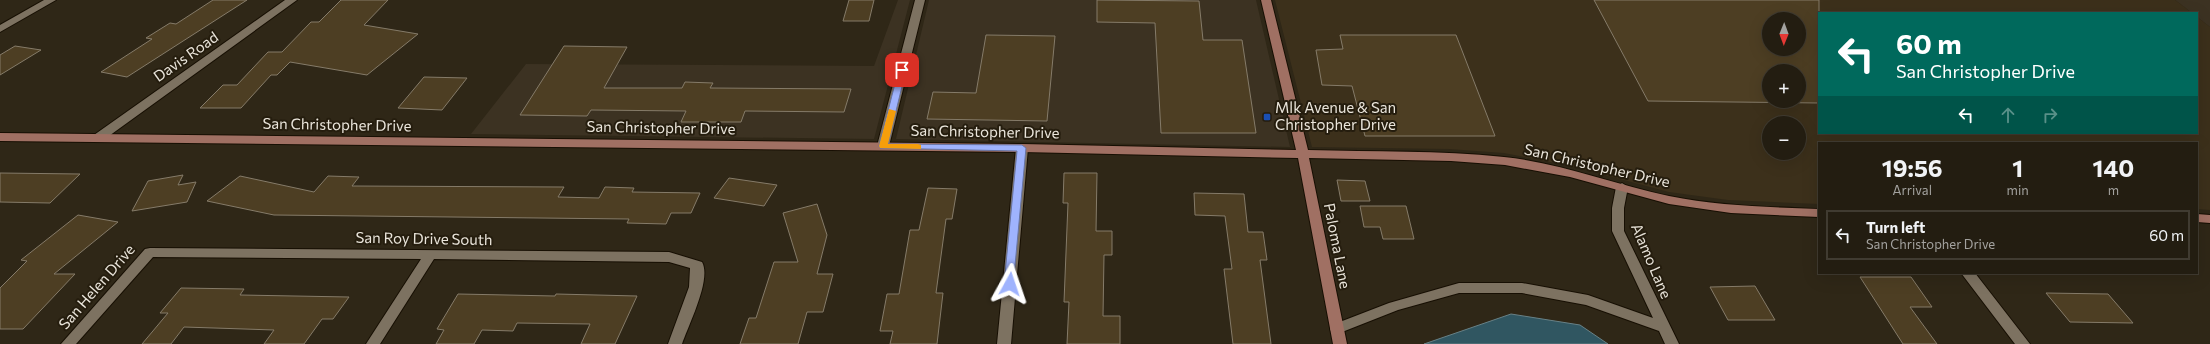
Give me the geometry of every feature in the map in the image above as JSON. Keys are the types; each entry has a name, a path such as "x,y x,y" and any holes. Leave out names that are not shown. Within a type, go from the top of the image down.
{"street":[{"path":"0,29 51,0"},
{"name":"Davis Road","path":"98,138 292,0"},
{"path":"883,146 920,0"},
{"name":"Paloma Lane","path":"1266,0 1303,155 1340,344"},
{"name":"San Christopher Drive","path":"0,137 883,146 1451,157 1505,161 1570,173 1669,200 1731,209 1818,213"},
{"path":"1004,344 1022,148"},
{"name":"Alamo Lane","path":"1622,187 1618,208 1618,231 1672,344"},
{"path":"2198,218 2210,218"},
{"name":"San Roy Drive South","path":"150,252 430,254 669,258 696,265 696,287 675,344"},
{"name":"San Helen Drive","path":"68,344 150,252"},
{"path":"373,344 430,254"},
{"path":"1969,274 2023,344"},
{"path":"1337,329 1394,306 1459,288 1522,288 1588,300 1663,326"}],"shaded area":[{"path":"898,0 910,0 874,139 471,134 526,64 874,66"},
{"path":"929,0 1256,0 1290,147 896,139"},
{"path":"1275,0 2175,0 2191,12 1818,12 1818,134 2198,134 2198,18 2210,27 2210,210 2198,209 2198,142 1818,142 1818,204 1728,200 1669,192 1571,166 1504,153 1449,149 1312,147"},
{"path":"2175,0 2210,0 2210,27 2198,18 2198,12 2191,12"}],"water":[{"path":"1511,314 1580,325 1608,344 1424,344"}],"building":[{"path":"213,0 247,0 127,77 101,72 152,39 146,38 170,23 176,24"},
{"path":"341,0 388,0 364,25 418,34 367,75 290,62 277,75 271,75 241,108 200,108 223,85 237,85 268,52 282,52 311,22 319,22"},
{"path":"849,0 874,0 869,21 843,21"},
{"path":"1097,0 1199,1 1203,40 1242,40 1256,133 1161,133 1155,23 1097,22"},
{"path":"1594,0 1819,0 1818,103 1806,103 1806,64 1762,64 1762,102 1648,101"},
{"path":"986,35 1055,36 1047,121 927,119 933,92 976,93"},
{"path":"1340,35 1456,35 1495,136 1365,136 1352,86 1322,85 1316,50 1343,49"},
{"path":"15,46 41,50 0,75 0,55"},
{"path":"564,46 627,47 604,88 682,88 685,82 713,83 710,88 851,89 844,112 745,111 741,122 681,122 686,111 591,110 587,116 520,115"},
{"path":"424,77 467,78 442,110 398,108"},
{"path":"0,173 80,174 50,203 0,202"},
{"path":"1064,173 1097,173 1096,231 1112,231 1112,255 1104,255 1103,316 1120,316 1120,344 1067,344 1069,302 1064,302 1068,203 1063,203"},
{"path":"183,175 178,185 196,182 187,202 132,211 148,181"},
{"path":"240,176 314,192 328,176 359,177 352,186 564,187 558,197 599,198 605,187 634,188 632,192 700,193 691,213 671,213 666,224 627,223 629,219 274,215 207,201"},
{"path":"729,178 777,185 764,206 714,198"},
{"path":"1337,180 1365,181 1370,201 1341,201"},
{"path":"928,188 957,189 952,219 946,219 936,293 943,293 937,344 890,344 893,331 880,331 887,294 899,294 910,230 919,230"},
{"path":"1194,193 1244,194 1248,232 1263,232 1267,260 1260,260 1271,344 1233,344 1224,269 1232,269 1225,216 1195,215"},
{"path":"817,204 827,235 817,274 833,274 823,312 807,312 798,344 740,344 749,318 756,318 774,262 798,262 783,213"},
{"path":"1360,206 1406,206 1414,239 1383,239 1380,227 1364,227"},
{"path":"78,215 118,222 54,274 75,274 23,329 0,329 0,288 27,261 21,260"},
{"path":"1860,277 1911,277 1932,307 1910,307 1937,344 1903,344"},
{"path":"1755,286 1775,320 1728,320 1710,287"},
{"path":"181,288 244,289 240,295 349,297 333,319 322,319 304,344 264,344 274,330 184,327 171,344 142,344 168,313 160,313"},
{"path":"2046,293 2108,294 2133,323 2070,322"},
{"path":"458,294 637,296 615,344 581,344 590,324 517,323 513,331 482,330 474,344 436,344 444,330 437,329"}],"slow traffic":[{"path":"892,111 883,146 918,147"}],"place":[{"name":"Mlk Avenue & San Christopher Drive","path":"1267,117"}],"route":[{"path":"902,70 883,146 1022,148 1010,284"}]}
